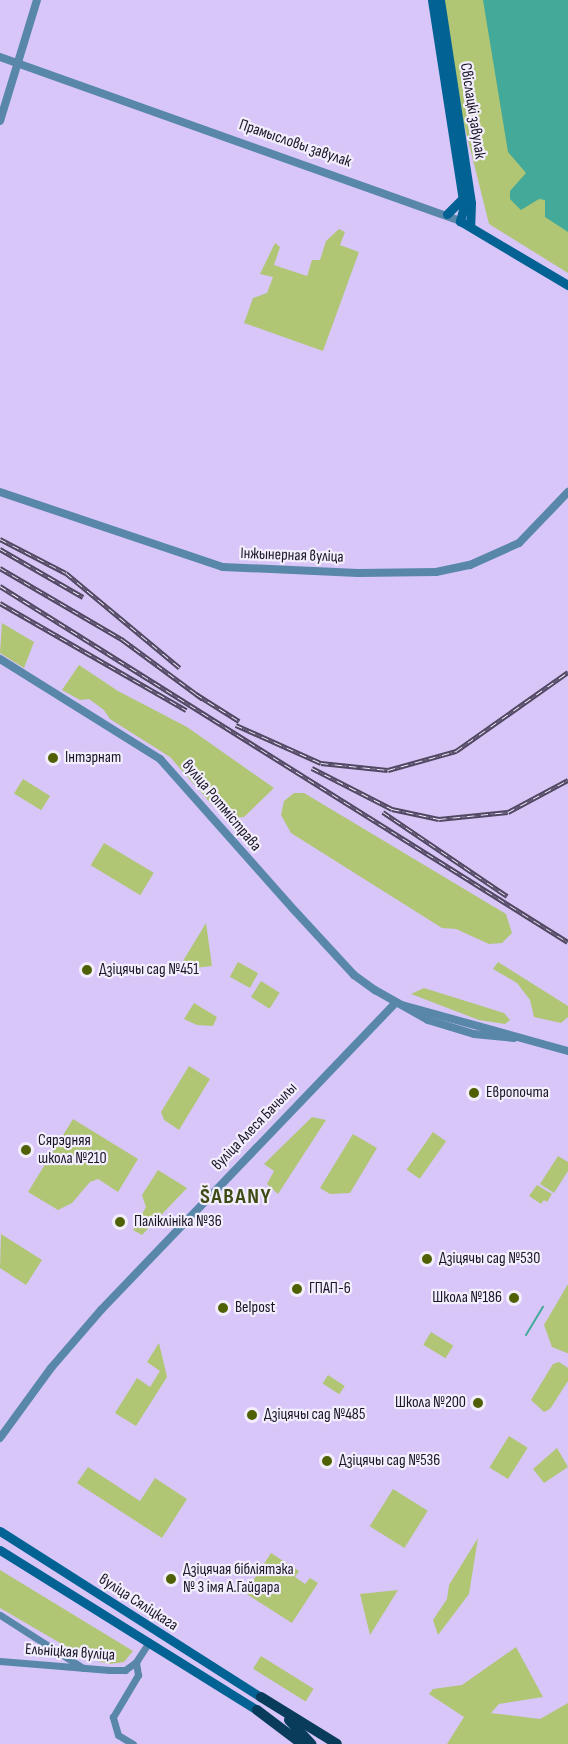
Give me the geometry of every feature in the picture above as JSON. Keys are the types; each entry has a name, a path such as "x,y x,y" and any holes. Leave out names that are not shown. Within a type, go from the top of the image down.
{"highway":[{"path":"261,1697 311,1744"},
{"path":"261,1697 337,1744"},
{"path":"257,1710 302,1744"}],"main road":[{"name":"Свіслацкі завулак","path":"432,0 463,198 460,221"},
{"name":"Свіслацкі завулак","path":"440,0 471,203 470,226"},
{"path":"447,214 463,198"},
{"name":"Прамысловы завулак","path":"460,221 568,285"},
{"name":"вуліца Сяліцкага","path":"0,1531 155,1632 261,1697"},
{"name":"вуліца Сяліцкага","path":"0,1550 257,1710"},
{"path":"148,1642 155,1632"}],"street":[{"path":"0,121 37,0"},
{"name":"Прамысловы завулак","path":"0,57 447,214 460,221"},
{"name":"Інжынерная вуліца","path":"0,492 223,567 358,573 436,572 470,565 519,543 568,492"},
{"name":"вуліца Ротмістрава","path":"0,659 160,759 354,975 395,1004 568,1051"},
{"name":"вуліца Алеся Бачылы","path":"0,1438 80,1332 395,1004"},
{"path":"0,1615 83,1668"},
{"path":"133,1744 121,1739 114,1725 116,1710 138,1675 136,1662 148,1642"},
{"name":"Ельніцкая вуліца","path":"0,1661 125,1670 136,1662"},
{"path":"125,1670 138,1675"}],"shaded area":[{"path":"443,0 568,0 568,273 489,224 461,112"},
{"path":"483,0 568,0 568,232 545,217 545,200 539,199 521,210 510,199 510,191 526,173 508,152"},
{"path":"339,229 345,232 340,245 359,252 323,351 244,323 253,298 267,293 273,277 260,274 275,243 280,247 274,265 307,276 312,260 320,260 326,241"},
{"path":"2,623 34,642 24,668 0,653"},
{"path":"79,665 118,691 187,727 274,788 244,817 231,818 214,807 170,757 110,719 104,710 89,699 80,700 62,690"},
{"path":"23,779 50,796 41,810 14,793"},
{"path":"294,793 304,793 506,914 512,933 502,943 489,944 456,929 442,928 291,833 281,815 284,801"},
{"path":"104,843 154,873 140,895 91,865"},
{"path":"206,923 212,966 194,968 183,961"},
{"path":"238,962 258,973 250,988 230,977"},
{"path":"498,962 568,1006 568,1017 561,1023 534,1017 530,1000 517,983 493,969"},
{"path":"261,981 280,993 270,1009 251,997"},
{"path":"424,988 504,1013 510,1020 505,1024 479,1020 411,994"},
{"path":"194,1003 217,1017 213,1026 197,1025 184,1019"},
{"path":"189,1066 210,1079 179,1130 164,1120 161,1112"},
{"path":"312,1117 326,1120 278,1194 267,1184 274,1171 264,1164"},
{"path":"73,1119 138,1159 118,1192 98,1179 90,1182 72,1203 58,1210 28,1192"},
{"path":"433,1132 446,1141 420,1179 407,1170"},
{"path":"353,1134 377,1148 350,1193 330,1194 320,1188"},
{"path":"558,1156 568,1162 568,1171 554,1193 540,1184"},
{"path":"158,1170 187,1188 142,1235 133,1230 146,1207 142,1195"},
{"path":"537,1185 552,1194 547,1202 544,1200 541,1204 529,1196"},
{"path":"1,1234 42,1260 26,1285 0,1268"},
{"path":"568,1284 567,1353 552,1347 544,1325"},
{"path":"431,1332 453,1345 446,1358 423,1345"},
{"path":"159,1343 167,1377 136,1426 115,1413 137,1378 150,1387 160,1371 147,1362"},
{"path":"559,1362 568,1368 568,1381 550,1409 544,1412 531,1400 553,1364"},
{"path":"328,1375 345,1386 339,1394 323,1383"},
{"path":"509,1436 528,1448 508,1479 489,1467"},
{"path":"557,1448 568,1467 544,1483 533,1469"},
{"path":"88,1467 140,1501 155,1478 187,1499 162,1538 77,1483"},
{"path":"393,1489 428,1511 404,1548 370,1526"},
{"path":"478,1538 469,1594 438,1635 433,1620 447,1599 449,1585"},
{"path":"271,1553 299,1571 295,1577 305,1584 310,1578 318,1583 292,1623 245,1593"},
{"path":"0,1570 133,1651 124,1662 109,1664 86,1658 0,1608"},
{"path":"398,1590 370,1635 360,1594"},
{"path":"516,1647 543,1697 499,1704 491,1713 540,1719 568,1703 568,1744 447,1744 464,1717 429,1694 433,1689 462,1685"},
{"path":"261,1656 314,1689 306,1702 253,1669"}],"waterway":[{"path":"526,1335 543,1307"}],"railway":[{"path":"0,539 66,573 180,668"},
{"path":"0,549 83,597"},
{"path":"0,568 123,640 203,699"},
{"path":"0,586 568,942"},
{"path":"0,603 186,710"},
{"path":"236,725 321,763 388,770 456,751 568,672"},
{"path":"196,694 239,721"},
{"path":"312,768 392,809 439,819 508,812 568,780"},
{"path":"383,812 507,896"}],"place":[{"name":"Інтэрнат","path":"53,758"},
{"name":"Дзіцячы сад №451","path":"87,970"},
{"name":"Европочта","path":"474,1093"},
{"name":"Сярэдняя школа №210","path":"26,1150"},
{"name":"Паліклініка №36","path":"120,1222"},
{"name":"Дзіцячы сад №530","path":"427,1259"},
{"name":"ГПАП-6","path":"297,1289"},
{"name":"Школа №186","path":"514,1298"},
{"name":"Belpost","path":"223,1308"},
{"name":"Школа №200","path":"478,1403"},
{"name":"Дзіцячы сад №485","path":"252,1415"},
{"name":"Дзіцячы сад №536","path":"327,1461"},
{"name":"Дзіцячая бібліятэка № 3 імя А.Гайдара","path":"171,1579"}],"district":[{"name":"ŠABANY","path":"236,1197"}]}
